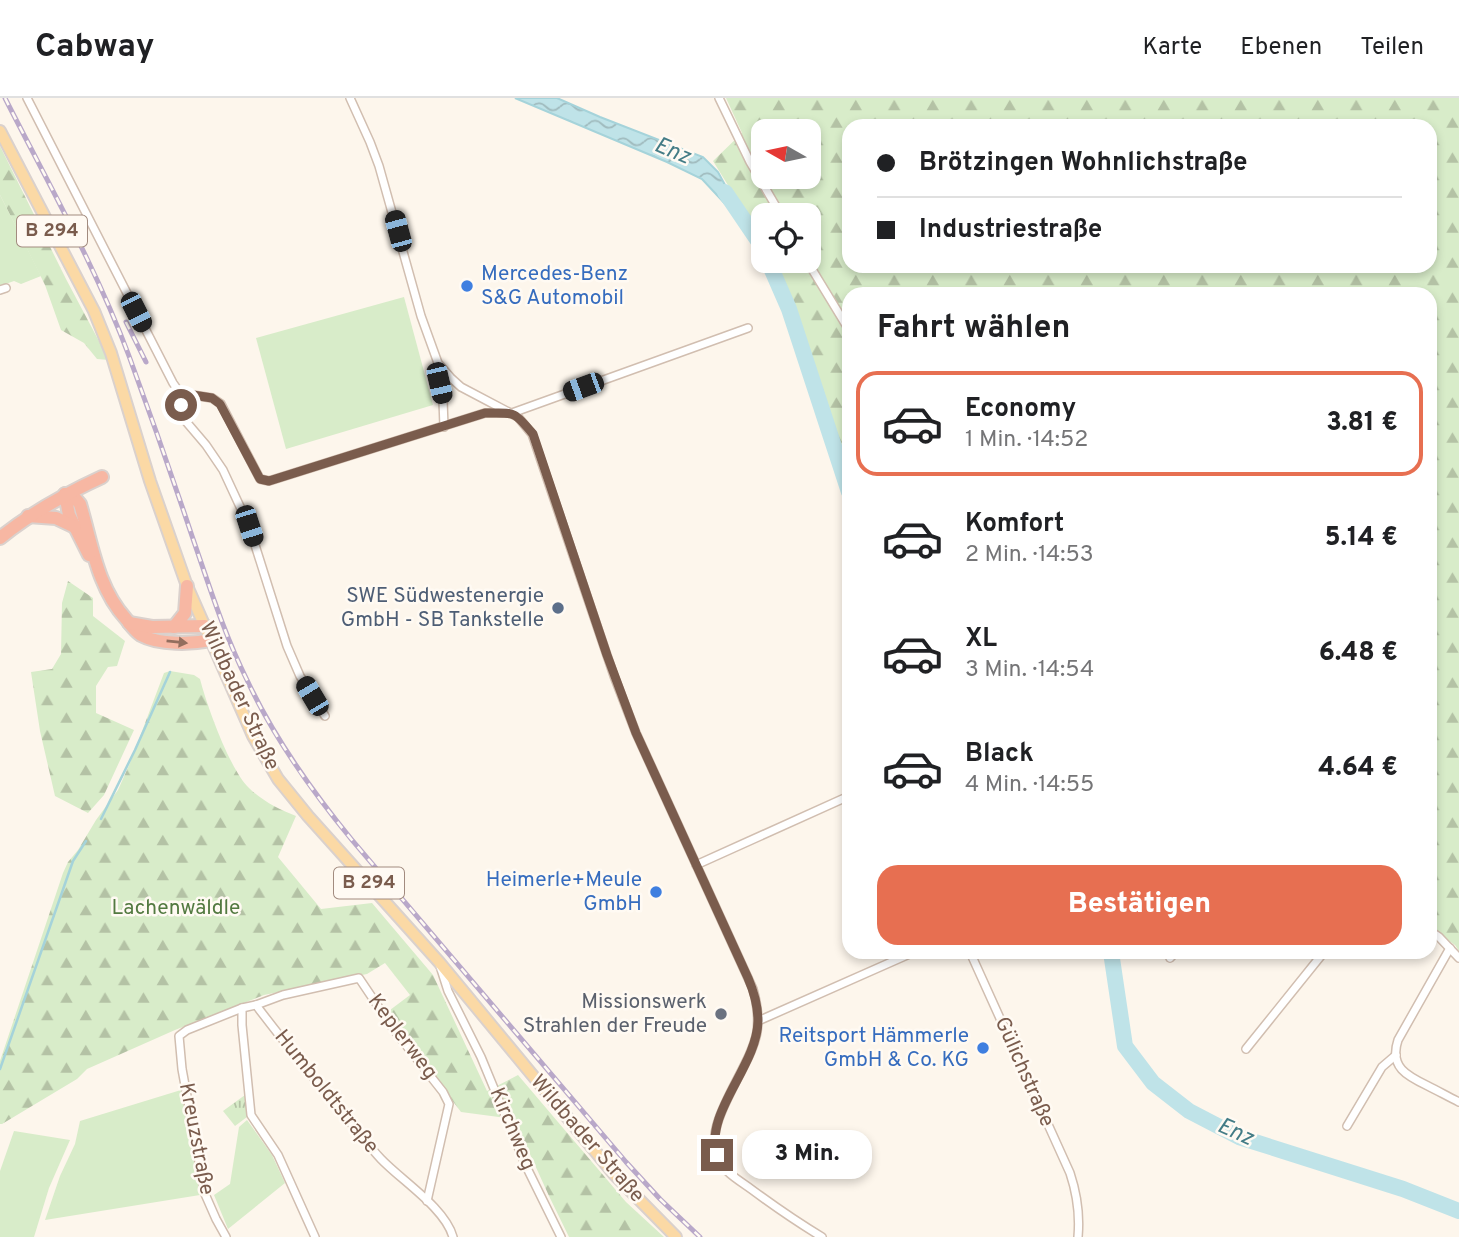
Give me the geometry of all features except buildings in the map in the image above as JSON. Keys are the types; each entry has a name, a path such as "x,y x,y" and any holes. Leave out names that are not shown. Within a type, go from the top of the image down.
{"highway":[{"path":"0,538 28,516 65,494 102,477"},
{"path":"65,494 67,507 86,552 116,606 135,630 149,638 189,643 211,640"},
{"path":"65,494 75,498 80,504 97,568"},
{"path":"28,516 56,518 75,527"},
{"path":"174,627 185,612 187,586"},
{"path":"129,623 152,627 205,626"}],"main road":[{"name":"Wildbader Straße","path":"0,131 94,311 111,353 150,481 187,586 253,736 278,779 439,962 614,1174 676,1237"}],"street":[{"path":"27,98 180,393 184,418 223,470 249,526 287,646 300,676 325,716"},
{"path":"350,98 379,166 426,333 438,363 461,387 512,413 533,434 601,639 636,733 748,978 755,999 758,1021 756,1034 747,1062 718,1121 714,1147 719,1160 727,1171 822,1237"},
{"path":"719,98 750,162 774,203"},
{"path":"814,273 842,318"},
{"path":"180,393 212,398 220,404 260,479 269,481 485,413 512,413 748,328"},
{"path":"442,368 439,383 444,427"},
{"path":"696,865 842,799"},
{"path":"1437,936 1459,958"},
{"path":"1450,948 1398,1040 1396,1055 1399,1066 1409,1077 1459,1102"},
{"path":"758,1021 898,959"},
{"name":"Gülichstraße","path":"973,959 1070,1173 1076,1193 1078,1237"},
{"path":"1246,1049 1318,959"},
{"name":"Kirchweg","path":"439,962 448,991 481,1057 526,1166 561,1237"},
{"name":"Keplerweg","path":"256,1005 283,995 359,978 394,1031 443,1092 449,1104 427,1201"},
{"path":"464,1021 467,1009 472,1003"},
{"path":"256,1005 242,1008 251,1115 278,1155 314,1237"},
{"name":"Humboldtstraße","path":"256,1005 382,1160 444,1219 453,1237"},
{"name":"Kreuzstraße","path":"226,1237 205,1194 182,1069 180,1036 187,1030 242,1008"},
{"path":"1347,1126 1382,1067 1396,1055"}],"green space":[{"path":"726,98 1459,98 1459,951 1437,933 1437,287 842,287 842,450 777,273 821,273 821,203 751,203 751,223 713,161 742,133"},
{"path":"0,146 109,360 97,359 84,343 61,330 45,285 0,195"},
{"path":"0,195 41,276 21,284 14,281 0,286"},
{"path":"404,297 433,405 286,449 256,338"},
{"path":"68,581 93,598 93,616 125,641 117,666 108,667 96,686 96,713 134,730 104,795 88,813 55,796 40,731 31,672 52,669 61,654 62,603"},
{"name":"Lachenwäldle","path":"170,671 194,675 200,679 220,737 242,779 265,801 296,816 278,857 321,909 372,903 433,975 487,1091 518,1075 626,1202 664,1237 569,1237 514,1119 461,1112 386,1013 410,995 385,963 367,974 264,995 175,1030 87,1069 77,1079 0,1124 0,1061 63,873 118,790 164,673"},
{"path":"181,1090 200,1195 45,1220 60,1176 75,1144 80,1121"},
{"path":"245,1095 247,1117 235,1126 223,1111"},
{"path":"247,1120 272,1155 285,1183 228,1229 214,1195 230,1184 239,1127"},
{"path":"14,1131 70,1140 49,1188 34,1237 0,1237 0,1171"}],"water":[{"path":"515,98 557,98 703,157 718,172 737,207 730,209 702,179"}],"waterway":[{"name":"Enz","path":"725,192 751,230"},
{"name":"Enz","path":"773,273 789,309 842,471"},
{"path":"101,819 170,672"},
{"path":"0,1069 73,861 86,841"},
{"name":"Enz","path":"1112,959 1125,1046 1153,1083 1189,1111 1239,1137 1403,1189 1459,1211"}],"railway":[{"path":"5,98 102,290 129,356 224,627 239,663 281,743 352,840 626,1162 700,1237"},
{"path":"126,322 146,362"}],"place":[{"name":"Mercedes-Benz S&G Automobil","path":"467,286"},
{"name":"SWE Südwestenergie GmbH - SB Tankstelle","path":"558,608"},
{"name":"Heimerle+Meule GmbH","path":"656,892"},
{"name":"Missionswerk Strahlen der Freude","path":"721,1014"},
{"name":"Reitsport Hämmerle GmbH & Co. KG","path":"983,1048"}],"route":[{"path":"181,405 180,393 212,398 220,404 260,479 269,481 485,413 512,413 533,434 636,733 748,978 755,999 758,1021 756,1034 747,1062 715,1129 713,1141 717,1155"}]}
